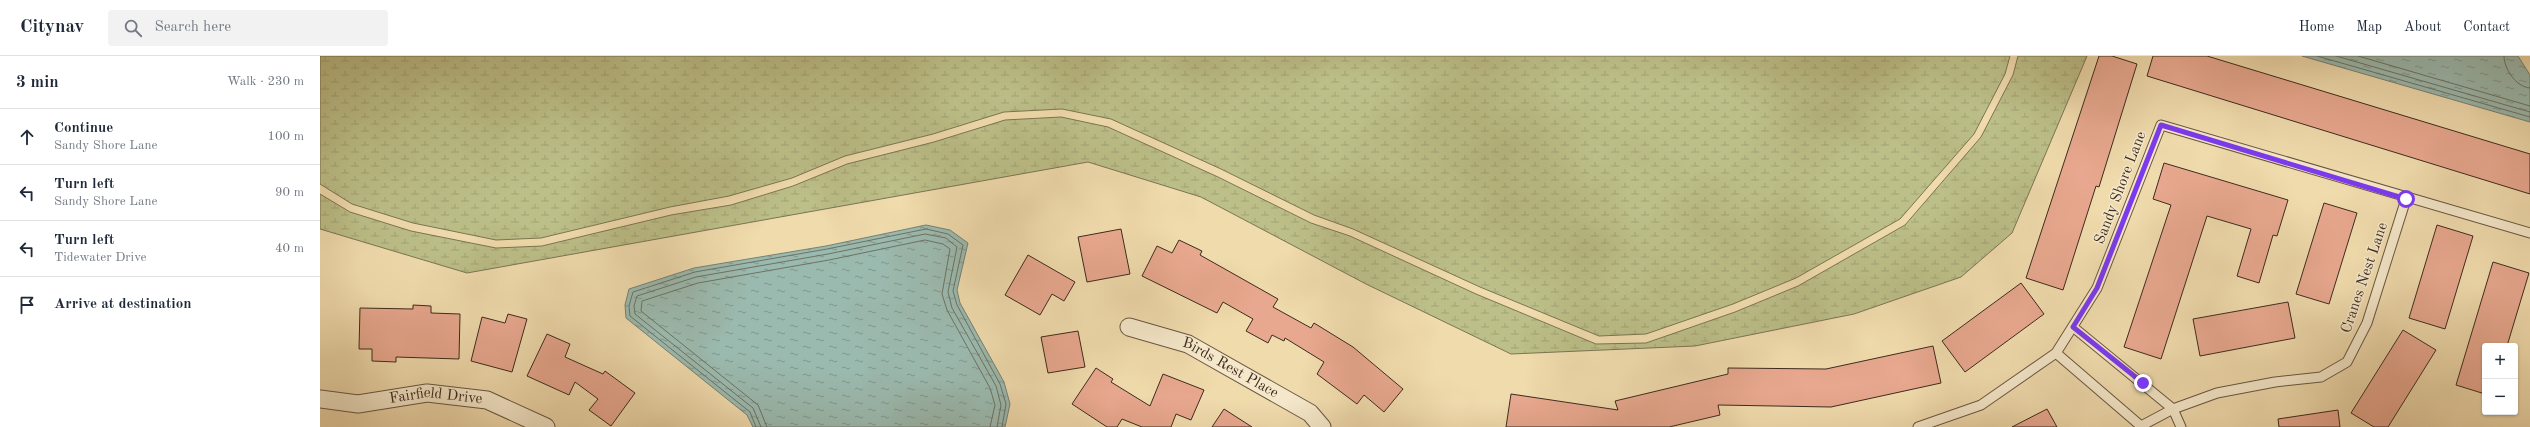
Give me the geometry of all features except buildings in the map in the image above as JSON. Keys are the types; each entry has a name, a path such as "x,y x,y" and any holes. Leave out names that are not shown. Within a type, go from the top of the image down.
{"street":[{"name":"Birds Rest Place","path":"1129,326 1188,344 1310,413 1322,427"},
{"name":"Fairfield Drive","path":"320,399 358,404 427,393 487,400 539,425"}],"lane":[{"name":"Sandy Shore Lane","path":"1918,427 1981,405 2056,353 2097,288 2161,125 2406,199 2530,233"},
{"name":"Cranes Nest Lane","path":"2141,426 2173,409 2217,393 2275,382 2321,377 2348,362 2367,323 2406,199"},
{"path":"2073,327 2173,409 2181,427"},
{"path":"2056,353 2141,426"}],"green space":[{"path":"320,56 2010,56 2005,74 1974,134 1900,219 1796,278 1733,304 1646,334 1599,336 1480,287 1353,229 1314,215 1221,169 1111,119 1062,109 1004,112 933,134 845,156 792,178 729,196 670,207 541,238 496,240 413,223 352,204 320,184"},
{"path":"2018,56 2087,56 2012,233 1961,277 1854,314 1695,346 1511,354 1366,284 1201,197 1088,162 467,273 320,229 320,194 350,212 411,231 496,248 542,246 671,215 731,205 793,186 847,164 934,142 1005,120 1061,117 1108,127 1218,177 1311,223 1350,236 1476,294 1596,344 1646,343 1735,312 1798,286 1905,225 1981,137 2013,75"}],"water":[{"path":"2302,56 2518,56 2530,75 2530,122"},
{"path":"926,225 950,230 968,243 957,290 960,303 1004,382 1010,404 1005,427 753,427 747,415 626,318 625,305 629,289 694,268 826,246"}],"route":[{"path":"2143,383 2073,327 2097,288 2161,125 2406,199"}]}
